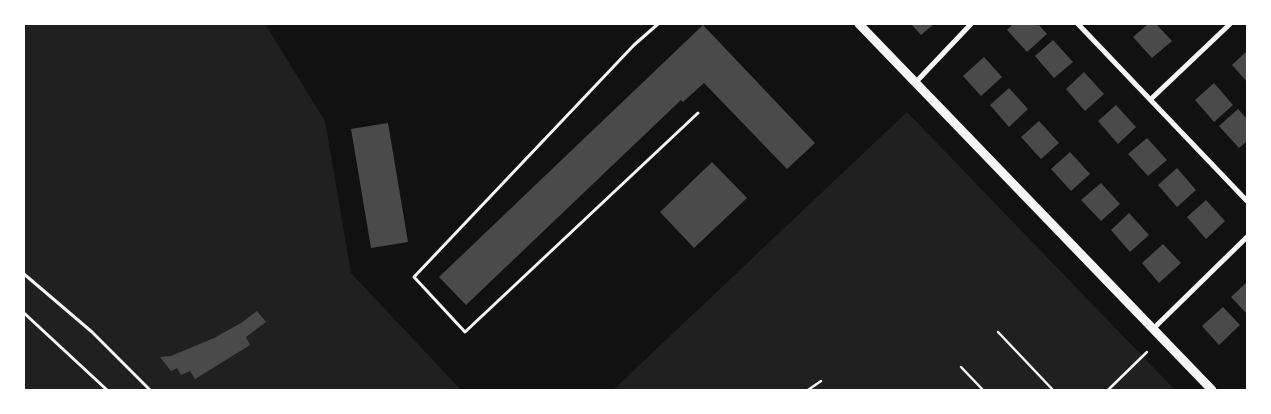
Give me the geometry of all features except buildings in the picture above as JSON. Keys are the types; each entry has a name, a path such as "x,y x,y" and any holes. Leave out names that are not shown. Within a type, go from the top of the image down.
{"main road":[{"path":"860,24 1212,390"}],"street":[{"path":"916,82 971,24"},
{"path":"1078,24 1151,98 1247,201"},
{"path":"1151,98 1230,24"},
{"path":"1152,329 1247,237"}],"lane":[{"path":"658,24 634,46 414,278 465,332 698,113"},
{"path":"24,274 92,332 150,390"},
{"path":"24,313 107,390"}],"path":[{"path":"998,332 1053,390"},
{"path":"1108,390 1147,352"},
{"path":"961,367 983,390"},
{"path":"808,390 821,382"}],"shaded area":[{"path":"24,24 265,24 325,121 351,273 461,390 24,390"},
{"path":"907,112 1175,390 613,390"}]}
